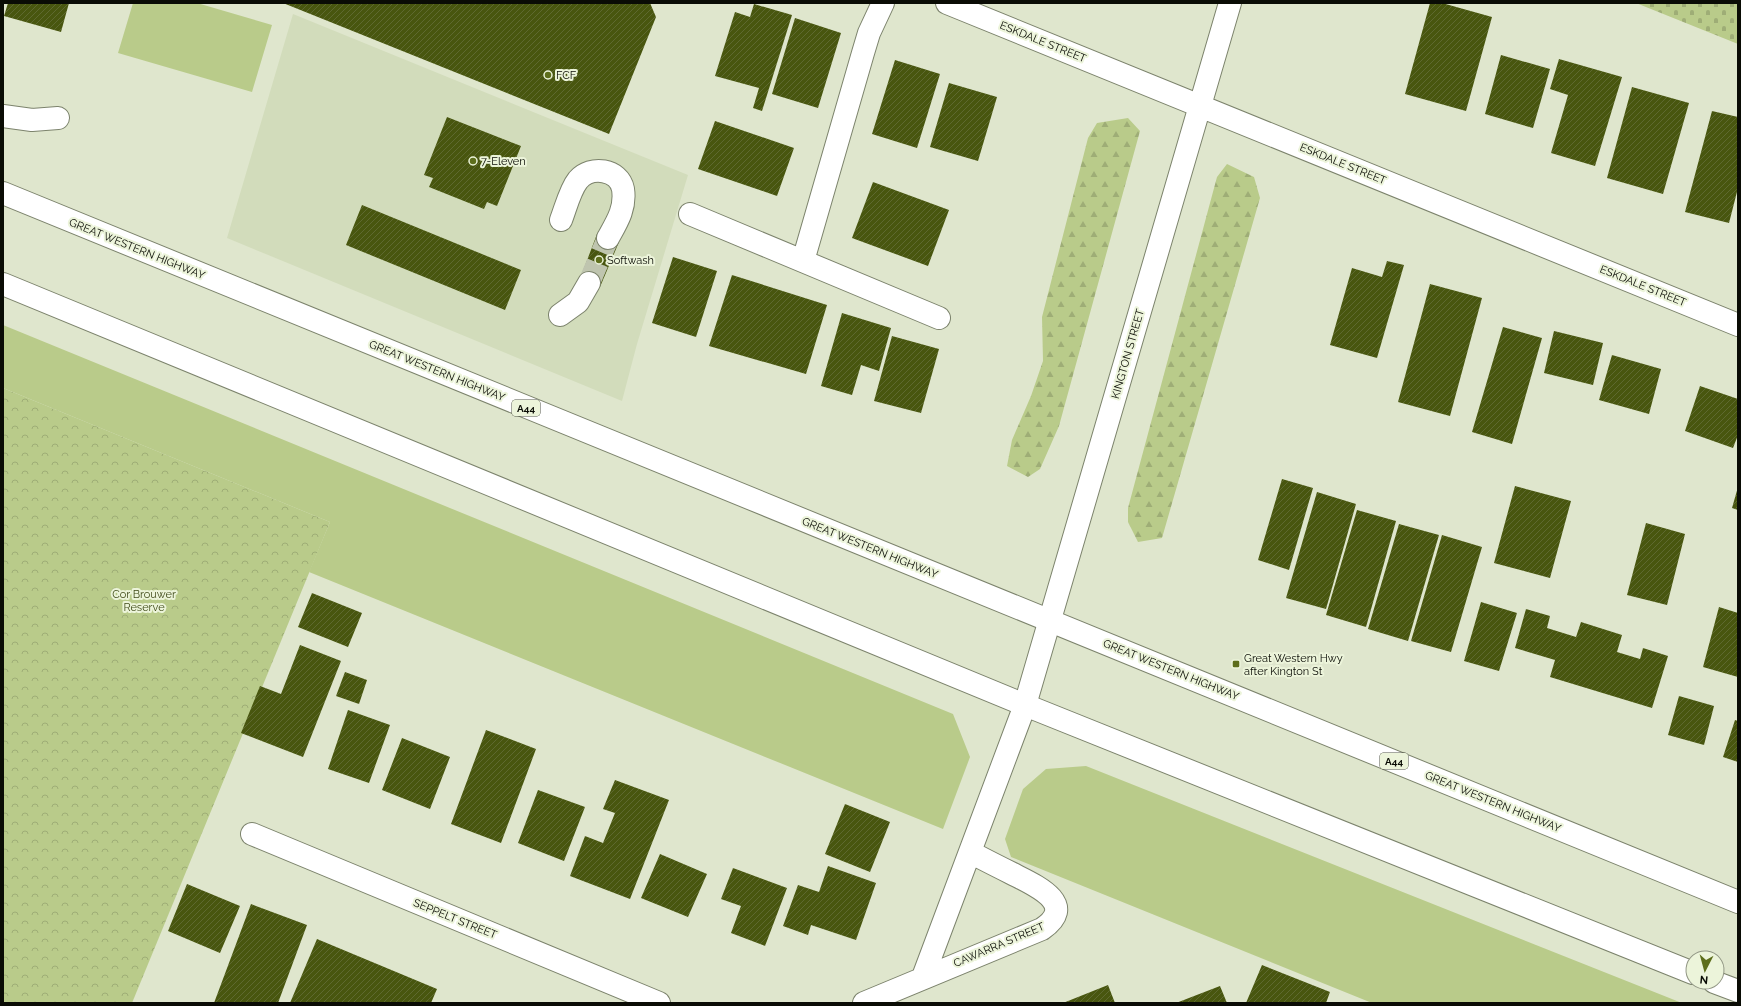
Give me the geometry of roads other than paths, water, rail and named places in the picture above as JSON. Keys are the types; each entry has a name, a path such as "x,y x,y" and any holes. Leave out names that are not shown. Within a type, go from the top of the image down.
{"main road":[{"path":"802,261 869,33 883,3"},
{"name":"ESKDALE STREET","path":"948,3 1738,325"},
{"name":"KINGTON STREET","path":"1025,705 1230,3"},
{"path":"3,116 32,120 58,118"},
{"path":"561,220 579,179 589,172 600,170 608,172 617,177 621,182 623,190 621,214 608,238"},
{"name":"GREAT WESTERN HIGHWAY","path":"3,193 714,485 1050,620 1738,902"},
{"path":"690,214 939,318"},
{"path":"560,315 578,302 589,283"},
{"path":"3,284 1025,705 1685,970"},
{"path":"923,977 1025,705"},
{"name":"SEPPELT STREET","path":"252,834 659,1003"},
{"name":"CAWARRA STREET","path":"864,1003 1042,928 1052,922 1056,914 1056,904 1045,890 970,852"},
{"path":"1725,987 1738,992"}],"tunnel":[{"path":"589,283 608,238"}],"place":[{"name":"FCF","path":"548,75"},
{"name":"7-Eleven","path":"473,161"},
{"name":"Softwash","path":"599,260"},
{"name":"Great Western Hwy after Kington St","path":"1236,664"}],"park label":[{"name":"Cor Brouwer Reserve","path":"144,600"}]}
